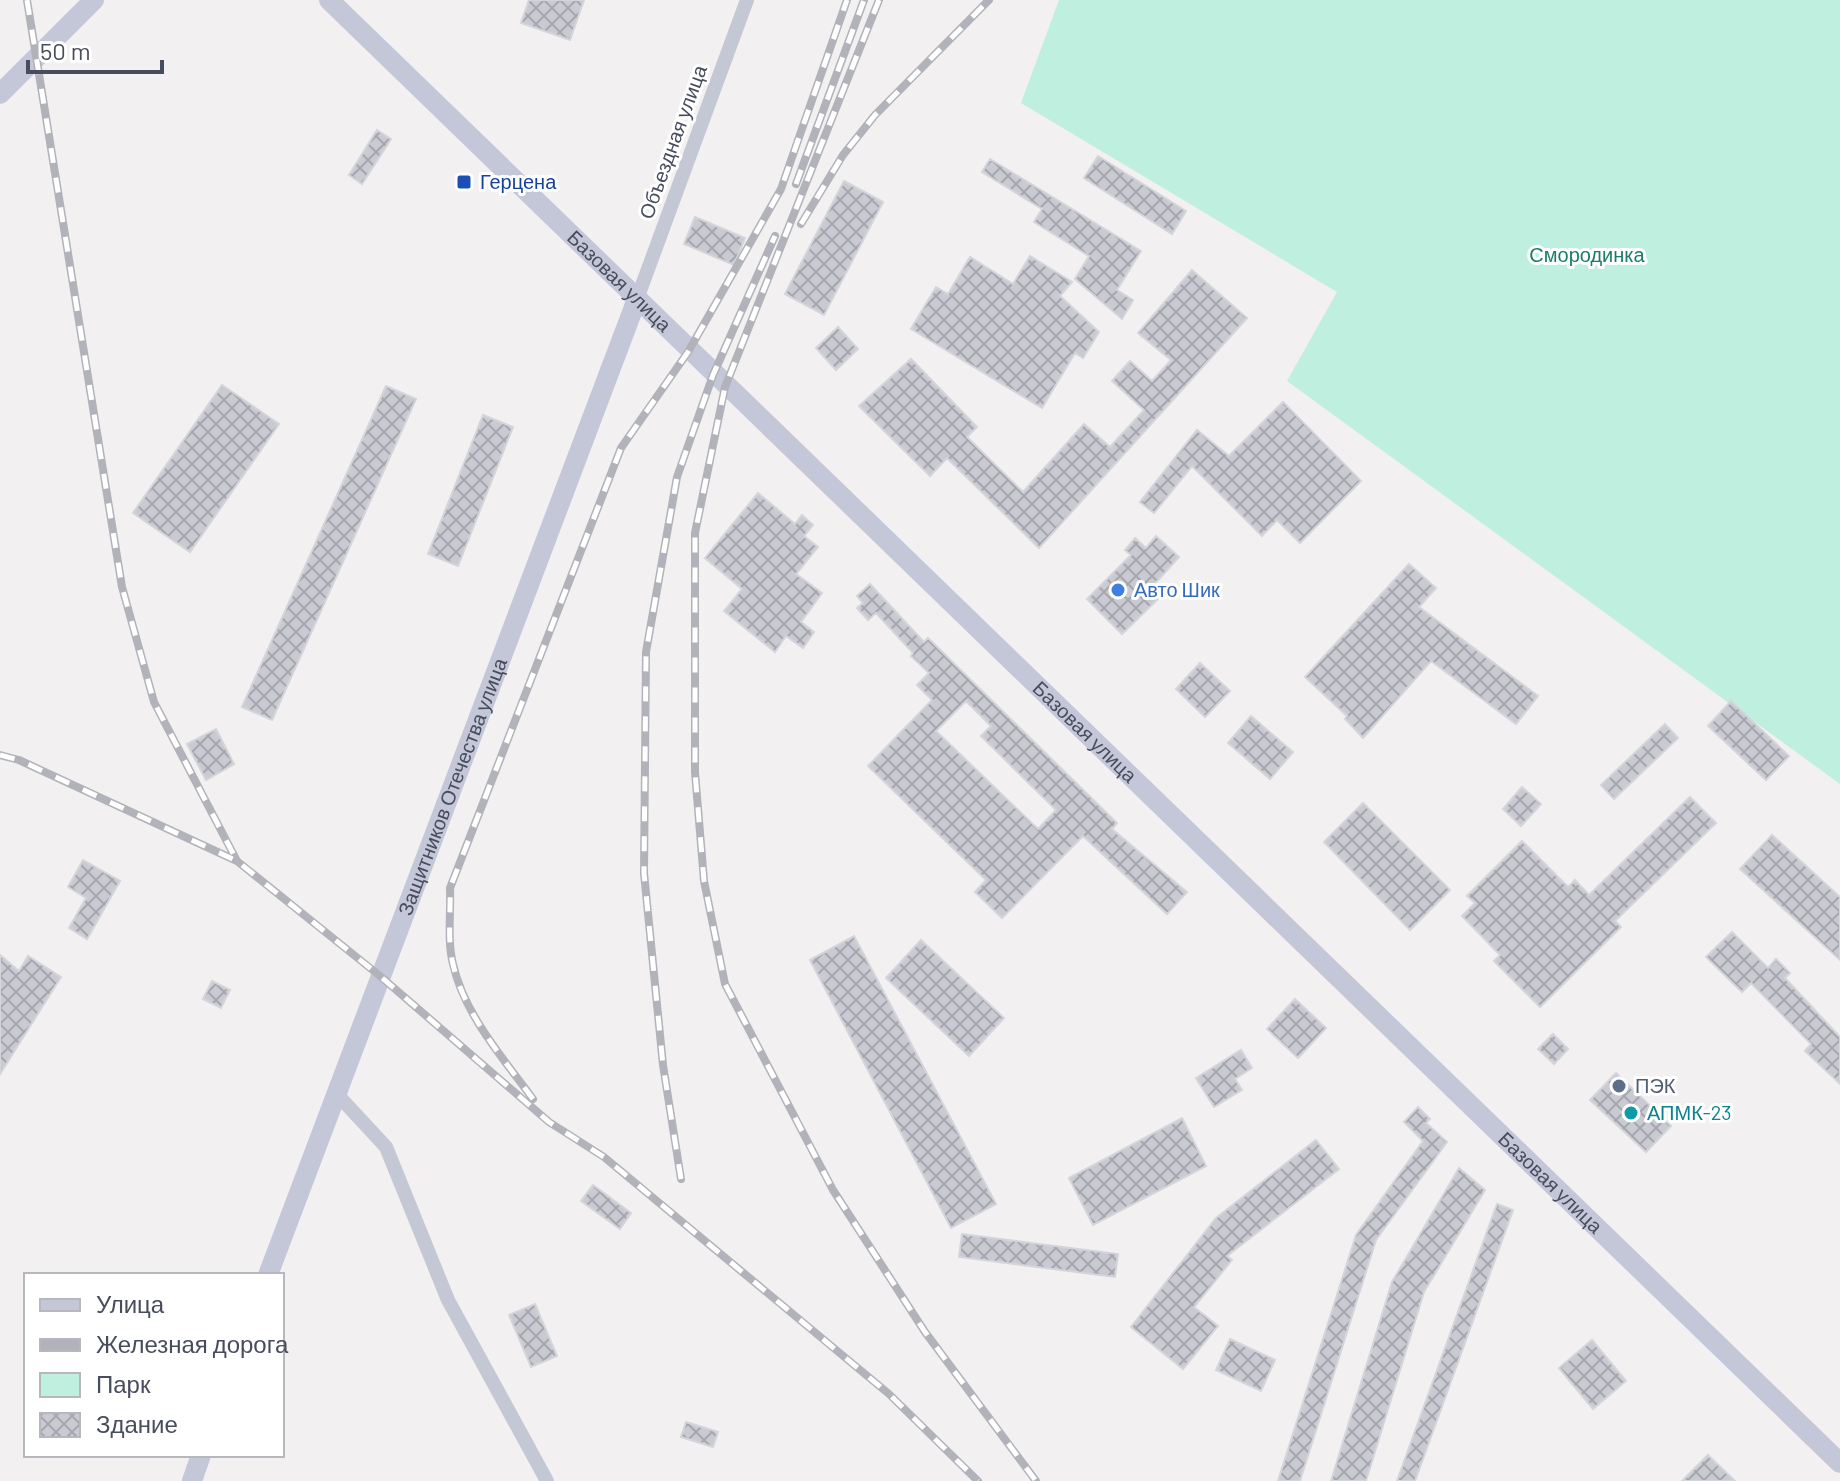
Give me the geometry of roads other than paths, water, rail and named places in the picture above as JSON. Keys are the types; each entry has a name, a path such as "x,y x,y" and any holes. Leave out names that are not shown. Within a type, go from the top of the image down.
{"main road":[{"path":"0,94 94,0"},
{"name":"Базовая улица","path":"329,0 1840,1463"},
{"name":"Защитников Отечества улица","path":"269,1273 637,299"},
{"path":"192,1481 200,1457"}],"street":[{"name":"Объездная улица","path":"637,299 747,0"},
{"path":"335,1092 386,1147 448,1300 547,1481"}],"railway":[{"path":"27,0 122,587 154,702 237,861 380,976 549,1122 604,1157 889,1394 978,1481"},
{"path":"533,1099 475,1018 458,982 450,946 450,888 621,448 688,352 781,189 847,0"},
{"path":"796,184 864,0"},
{"path":"879,0 725,387 695,533 695,772 704,881 725,984 833,1190 925,1332 1036,1481"},
{"path":"801,224 843,155 875,115 989,0"},
{"path":"681,1179 663,1065 644,873 646,652 677,477 713,375 775,236"},
{"path":"0,755 19,760 237,861"}],"place":[{"name":"Герцена","path":"464,182"},
{"name":"Авто Шик","path":"1118,590"},
{"name":"ПЭК","path":"1619,1086"},
{"name":"АПМК-23","path":"1631,1113"}],"park label":[{"name":"Смородинка","path":"1587,255"}]}
